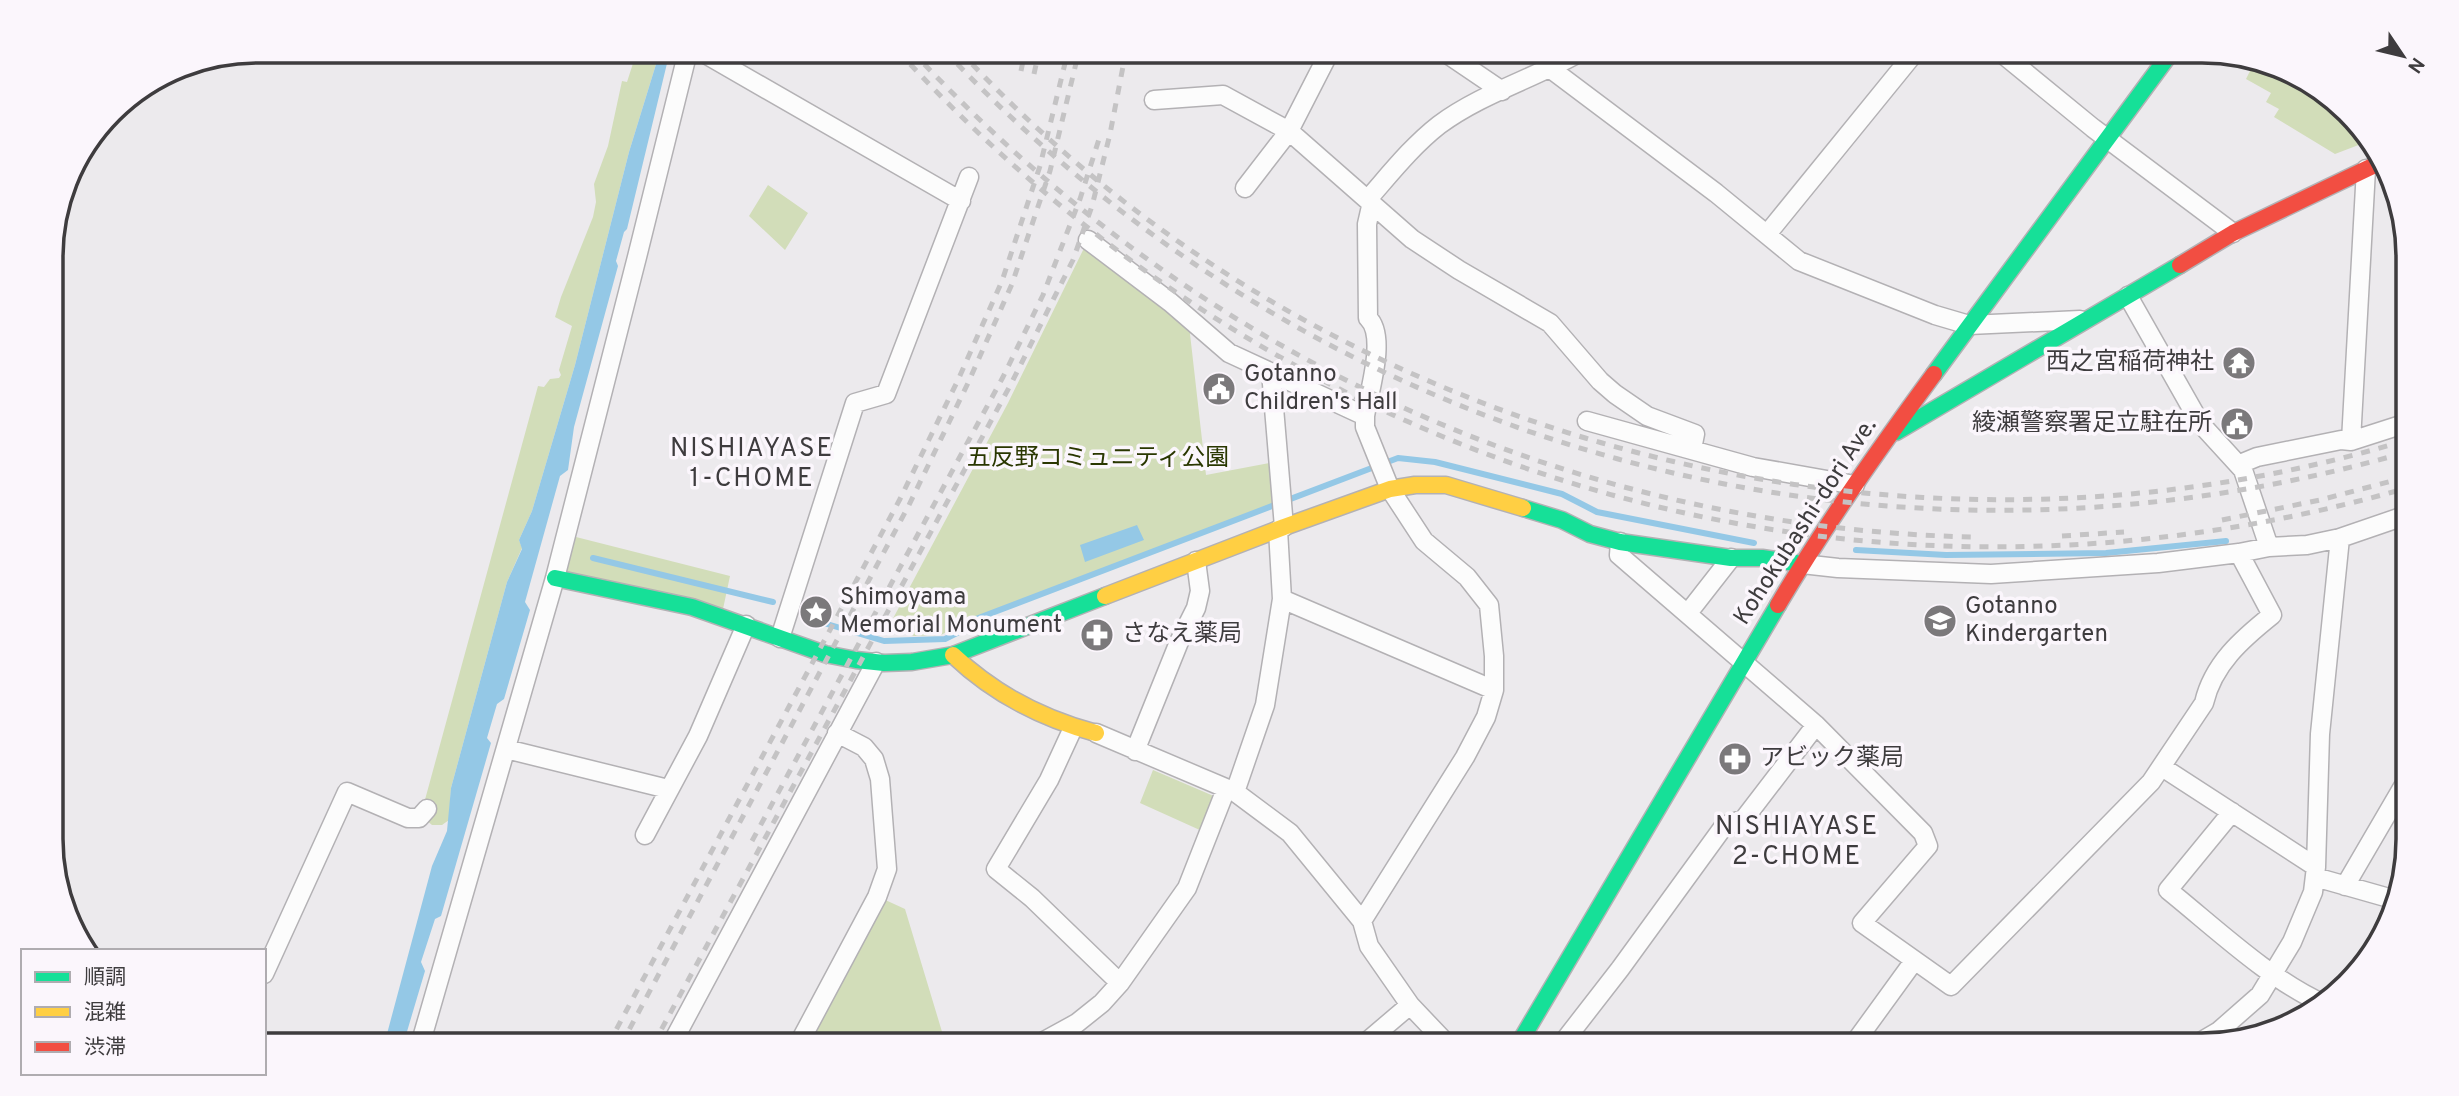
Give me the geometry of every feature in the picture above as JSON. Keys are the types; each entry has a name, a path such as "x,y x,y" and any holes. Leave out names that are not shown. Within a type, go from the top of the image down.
{"street":[{"path":"423,1033 555,578 685,63"},
{"path":"721,63 961,201"},
{"path":"1245,188 1289,131 1323,63"},
{"path":"1461,63 1502,91"},
{"path":"1362,921 1465,757 1486,717 1493,690 1494,656 1489,605 1467,577 1424,541 1390,489 1365,427 1378,344 1374,324 1368,318 1367,223 1370,201 1415,146 1439,125 1471,105 1561,63"},
{"path":"1768,233 1906,63"},
{"path":"2014,63 2106,138 2233,233"},
{"name":"Kohokubashi-dori Ave.","path":"1525,1033 1802,564 1886,439 2163,63"},
{"path":"1551,69 1768,233 1799,261 1935,315 1969,325 2087,320"},
{"path":"1154,100 1223,95 1289,131 1412,239 1550,323 1600,381 1615,394 1647,416 1695,434 1692,449"},
{"path":"1886,439 2233,233 2372,166"},
{"path":"2351,441 2372,166"},
{"path":"780,638 855,403 886,394 969,177"},
{"path":"1088,240 1170,302 1229,353 1365,416"},
{"path":"2127,296 2200,423 2240,464 2269,547"},
{"path":"1059,1033 1077,1023 1102,1003 1120,984 1186,888 1265,705 1282,599 1281,528 1271,372"},
{"path":"1587,421 1752,467 1855,485"},
{"path":"2240,464 2257,457 2341,440 2351,441 2396,427"},
{"path":"555,578 674,602 842,659 915,663 953,656 1281,528 1390,489 1415,485 1446,485 1562,520 1590,534 1620,542 1731,558 1762,558 1838,568 1991,574 2158,563 2269,547 2307,545 2340,538 2396,519"},
{"path":"2216,1033 2260,995 2292,942 2313,892 2316,872 2320,734 2340,538"},
{"path":"1620,542 1619,555 1744,660 1816,725 1923,833 1928,846 1862,923 1951,986 2151,782 2204,703 2207,690 2228,655 2272,615 2239,553"},
{"path":"1688,613 1731,558"},
{"path":"1135,751 1179,642 1196,608 1200,592 1196,561"},
{"path":"1282,599 1493,690"},
{"path":"645,835 698,736 746,625"},
{"path":"953,656 974,675 1042,715 1073,729 1096,733 1230,791 1290,834 1362,921 1369,946 1410,1005 1437,1033"},
{"path":"677,1033 876,662"},
{"path":"1570,1033 1724,826 1744,819 1816,725"},
{"path":"1073,729 1049,780 996,869 1032,898 1120,984"},
{"path":"804,1033 877,897 887,869 880,779 874,759 864,747 837,733"},
{"path":"506,748 668,789"},
{"path":"2162,767 2232,812 2316,872 2345,886 2386,897"},
{"path":"266,970 347,792 408,818 419,818 427,809"},
{"path":"2345,886 2396,799"},
{"path":"2232,812 2168,890 2273,974 2311,999"},
{"path":"1862,1033 1914,961"},
{"path":"1377,1033 1410,1005"}],"green space":[{"path":"633,63 656,63 629,152 575,365 532,511 519,540 522,548 507,582 451,788 449,820 442,825 432,825 425,819 423,807 538,386 544,387 550,379 559,378 561,375 559,370 572,326 555,317 593,217 596,202 594,184 608,146 622,81 627,82"},
{"path":"2251,70 2299,89 2339,120 2360,145 2335,154 2274,117 2279,109 2266,102 2271,93 2246,79"},
{"path":"768,185 808,213 785,250 749,216"},
{"name":"五反野コミュニティ公園","path":"1087,242 1189,325 1206,475 1274,462 1279,504 967,621 941,635 914,636 889,626 1008,403"},
{"path":"576,537 730,576 723,609 564,571"},
{"path":"1153,770 1216,797 1202,831 1140,803"},
{"path":"881,898 905,909 942,1033 808,1033"}],"water":[{"path":"656,63 667,63 627,229 616,261 618,266 574,427 568,470 560,476 525,602 530,610 504,699 497,704 487,738 491,743 441,916 435,919 421,962 425,971 407,1033 387,1033 432,866 447,831 451,788 507,582 522,549 519,540 532,511 575,365 629,152"},
{"path":"1137,525 1144,540 1085,562 1080,545"}],"waterway":[{"path":"799,608 817,621 884,641 945,639 959,632 968,622 1398,458 1435,462 1562,494 1597,512 1754,543"},
{"path":"1856,550 1946,555 2106,553 2226,541"},
{"path":"593,558 773,602"}],"railway":[{"path":"910,63 1051,198 1219,321 1399,418 1590,488 1788,532 1991,547 2198,533 2396,490"},
{"path":"924,63 1021,158 1138,252 1262,334 1394,403 1531,458 1674,499 1822,526 1974,537"},
{"path":"958,63 1094,190 1258,304 1434,394 1619,459 1812,498 2009,510 2208,495 2396,454"},
{"path":"973,63 1105,186 1267,299 1442,387 1628,450 1821,488 2018,500 2214,484 2396,443"},
{"path":"1021,71 1023,63"},
{"path":"1034,74 1036,63"},
{"path":"614,1033 900,499 958,380 1002,281 1040,166 1065,63"},
{"path":"627,1033 909,505 968,383 1012,284 1050,171 1076,63"},
{"path":"659,1033 1011,384 1073,260 1092,206 1124,63"},
{"path":"752,841 1003,377 1043,295 1080,199 1100,136"},
{"path":"2222,520 2320,500 2396,480"},
{"path":"2062,536 2124,532"}],"traffic: fast":[{"path":"1934,374 2163,63"},
{"path":"1896,432 2180,265"},
{"path":"1523,508 1562,520 1590,534 1620,542 1731,558 1762,558 1802,564"},
{"path":"555,578 692,607 825,654 884,663 912,662 953,655 1105,596"},
{"path":"1525,1033 1778,605"}],"traffic: slow":[{"path":"1105,596 1390,489 1415,485 1446,485 1523,508"},
{"path":"953,655 968,669 1020,703 1057,720 1096,733"}],"traffic: jam":[{"path":"2180,265 2233,233 2373,166"},
{"path":"1778,605 1853,488 1934,374"}],"place":[{"name":"西之宮稲荷神社","path":"2239,363"},
{"name":"Gotanno Children's Hall","path":"1219,389"},
{"name":"綾瀬警察署足立駐在所","path":"2237,424"},
{"name":"Shimoyama Memorial Monument","path":"816,612"},
{"name":"Gotanno Kindergarten","path":"1940,621"},
{"name":"さなえ薬局","path":"1097,635"},
{"name":"アビック薬局","path":"1735,759"}],"district":[{"name":"NISHIAYASE 1-CHOME","path":"752,464"},
{"name":"NISHIAYASE 2-CHOME","path":"1797,842"}]}
